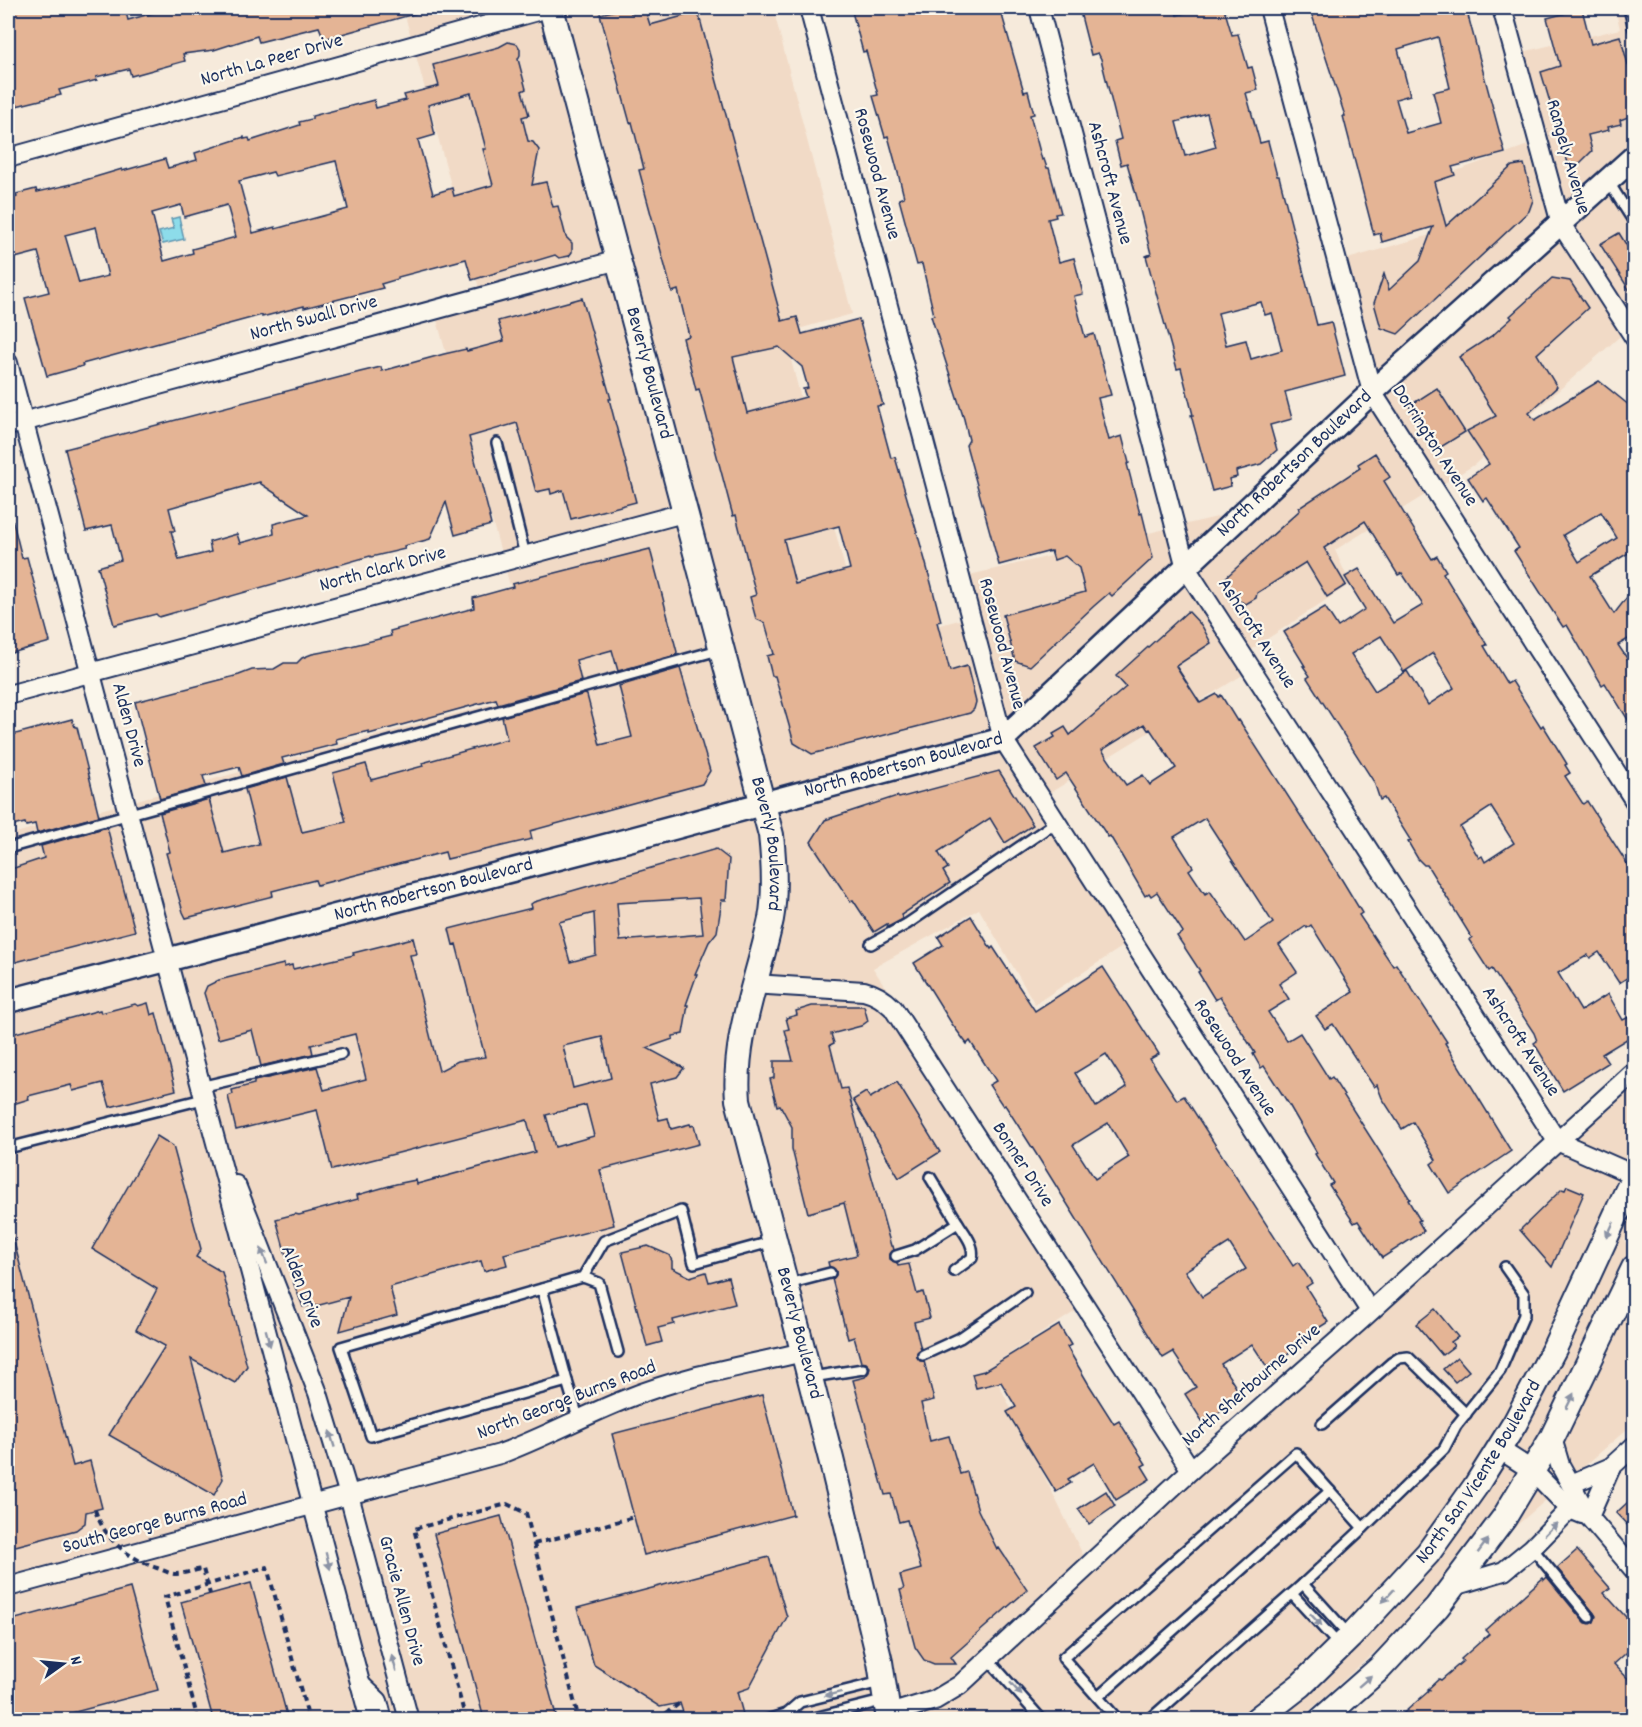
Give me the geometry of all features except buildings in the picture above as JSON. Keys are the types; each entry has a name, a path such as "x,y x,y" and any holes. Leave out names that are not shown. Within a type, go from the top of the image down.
{"main road":[{"name":"Beverly Boulevard","path":"549,8 687,512 771,836 774,892 771,917 740,1042 736,1077 738,1100 840,1494 887,1704"},
{"name":"North San Vicente Boulevard","path":"1256,1719 1301,1685 1346,1641 1428,1553 1475,1487 1515,1423 1555,1347 1635,1176"},
{"name":"North San Vicente Boulevard","path":"1322,1719 1380,1668 1437,1607 1504,1518 1552,1438 1635,1268"}],"street":[{"name":"North La Peer Drive","path":"8,158 549,8"},
{"name":"Rosewood Avenue","path":"809,8 1003,739 1370,1311"},
{"name":"Ashcroft Avenue","path":"1040,8 1186,568 1557,1141"},
{"name":"Dorrington Avenue","path":"1269,8 1372,392 1635,800"},
{"name":"Rangely Avenue","path":"1502,8 1561,224 1635,337"},
{"name":"North Robertson Boulevard","path":"8,1001 1003,739 1372,392 1635,157"},
{"name":"North Swall Drive","path":"15,424 618,260"},
{"name":"Alden Drive","path":"8,363 15,424 91,672 201,1093 313,1504"},
{"name":"North Clark Drive","path":"8,694 687,512"},
{"name":"Bonner Drive","path":"753,984 864,991 885,999 893,1008 1191,1470"},
{"name":"North Sherbourne Drive","path":"887,1704 935,1700 960,1685 1191,1470 1635,1072"},
{"name":"Alden Drive","path":"201,1093 318,1393 349,1495"},
{"path":"1557,1141 1635,1176"},
{"name":"North George Burns Road","path":"313,1504 500,1454 537,1440 627,1398 675,1383 803,1352"},
{"path":"1552,1438 1560,1465 1589,1517 1635,1570"},
{"path":"1571,1484 1611,1467 1635,1446"},
{"path":"1499,1449 1533,1471 1570,1509 1589,1517"},
{"path":"1589,1517 1611,1467"},
{"name":"Gracie Allen Drive","path":"349,1495 409,1719"},
{"path":"313,1504 369,1719"},
{"name":"South George Burns Road","path":"8,1587 313,1504"},
{"path":"1454,1586 1504,1571 1532,1548 1570,1509"},
{"path":"360,1684 378,1701 383,1719"}],"lane":[{"path":"1629,8 1635,29"},
{"path":"1608,181 1635,222"},
{"path":"497,443 525,555"},
{"path":"8,848 722,649"},
{"path":"871,944 907,924 1056,822"},
{"path":"8,1148 341,1054"},
{"path":"930,1178 972,1245 972,1258 954,1271"},
{"path":"583,1277 604,1240 681,1211 694,1263 774,1241"},
{"path":"896,1257 915,1250 958,1223"},
{"path":"1149,1719 1303,1584 1444,1449 1456,1426 1500,1371 1524,1315 1524,1294 1505,1267"},
{"path":"785,1284 830,1273"},
{"path":"567,1381 371,1436 341,1347 583,1277 599,1283 618,1352"},
{"path":"542,1289 579,1420"},
{"path":"922,1355 960,1338 1025,1293"},
{"path":"1322,1424 1391,1363 1399,1358 1408,1357 1466,1414"},
{"path":"809,1377 863,1369"},
{"path":"1118,1719 1063,1658 1296,1453 1363,1528"},
{"path":"1098,1697 1330,1491"},
{"path":"1532,1548 1589,1617"},
{"path":"1303,1584 1346,1641"},
{"path":"1292,1593 1346,1641"},
{"path":"988,1659 1042,1719"},
{"path":"770,1719 786,1714 800,1702 887,1704"},
{"path":"786,1714 806,1719 887,1704"}],"path":[{"path":"466,1719 414,1529 507,1504 526,1513 579,1719"},
{"path":"95,1510 99,1522 121,1549 140,1562 174,1574 203,1569 210,1594"},
{"path":"534,1544 634,1517"},
{"path":"198,1719 165,1597 267,1567 309,1719"},
{"path":"657,1719 680,1703"}],"shaded area":[{"path":"403,8 773,8 852,314 784,333 865,646 973,616 961,577 1247,510 1373,391 1337,262 1444,231 1431,180 1539,141 1514,54 1620,29 1615,8 1634,8 1634,324 1474,465 1335,550 1350,584 1246,653 1254,668 1043,797 1128,943 1035,1004 979,909 873,968 1090,1302 990,1366 1090,1569 1634,1080 1634,1231 1624,1240 1634,1255 1634,1423 1300,1719 8,1720 8,835 539,691 432,302 480,292"}],"water":[{"path":"179,217 184,239 163,244 159,232 174,228 171,219"}]}
